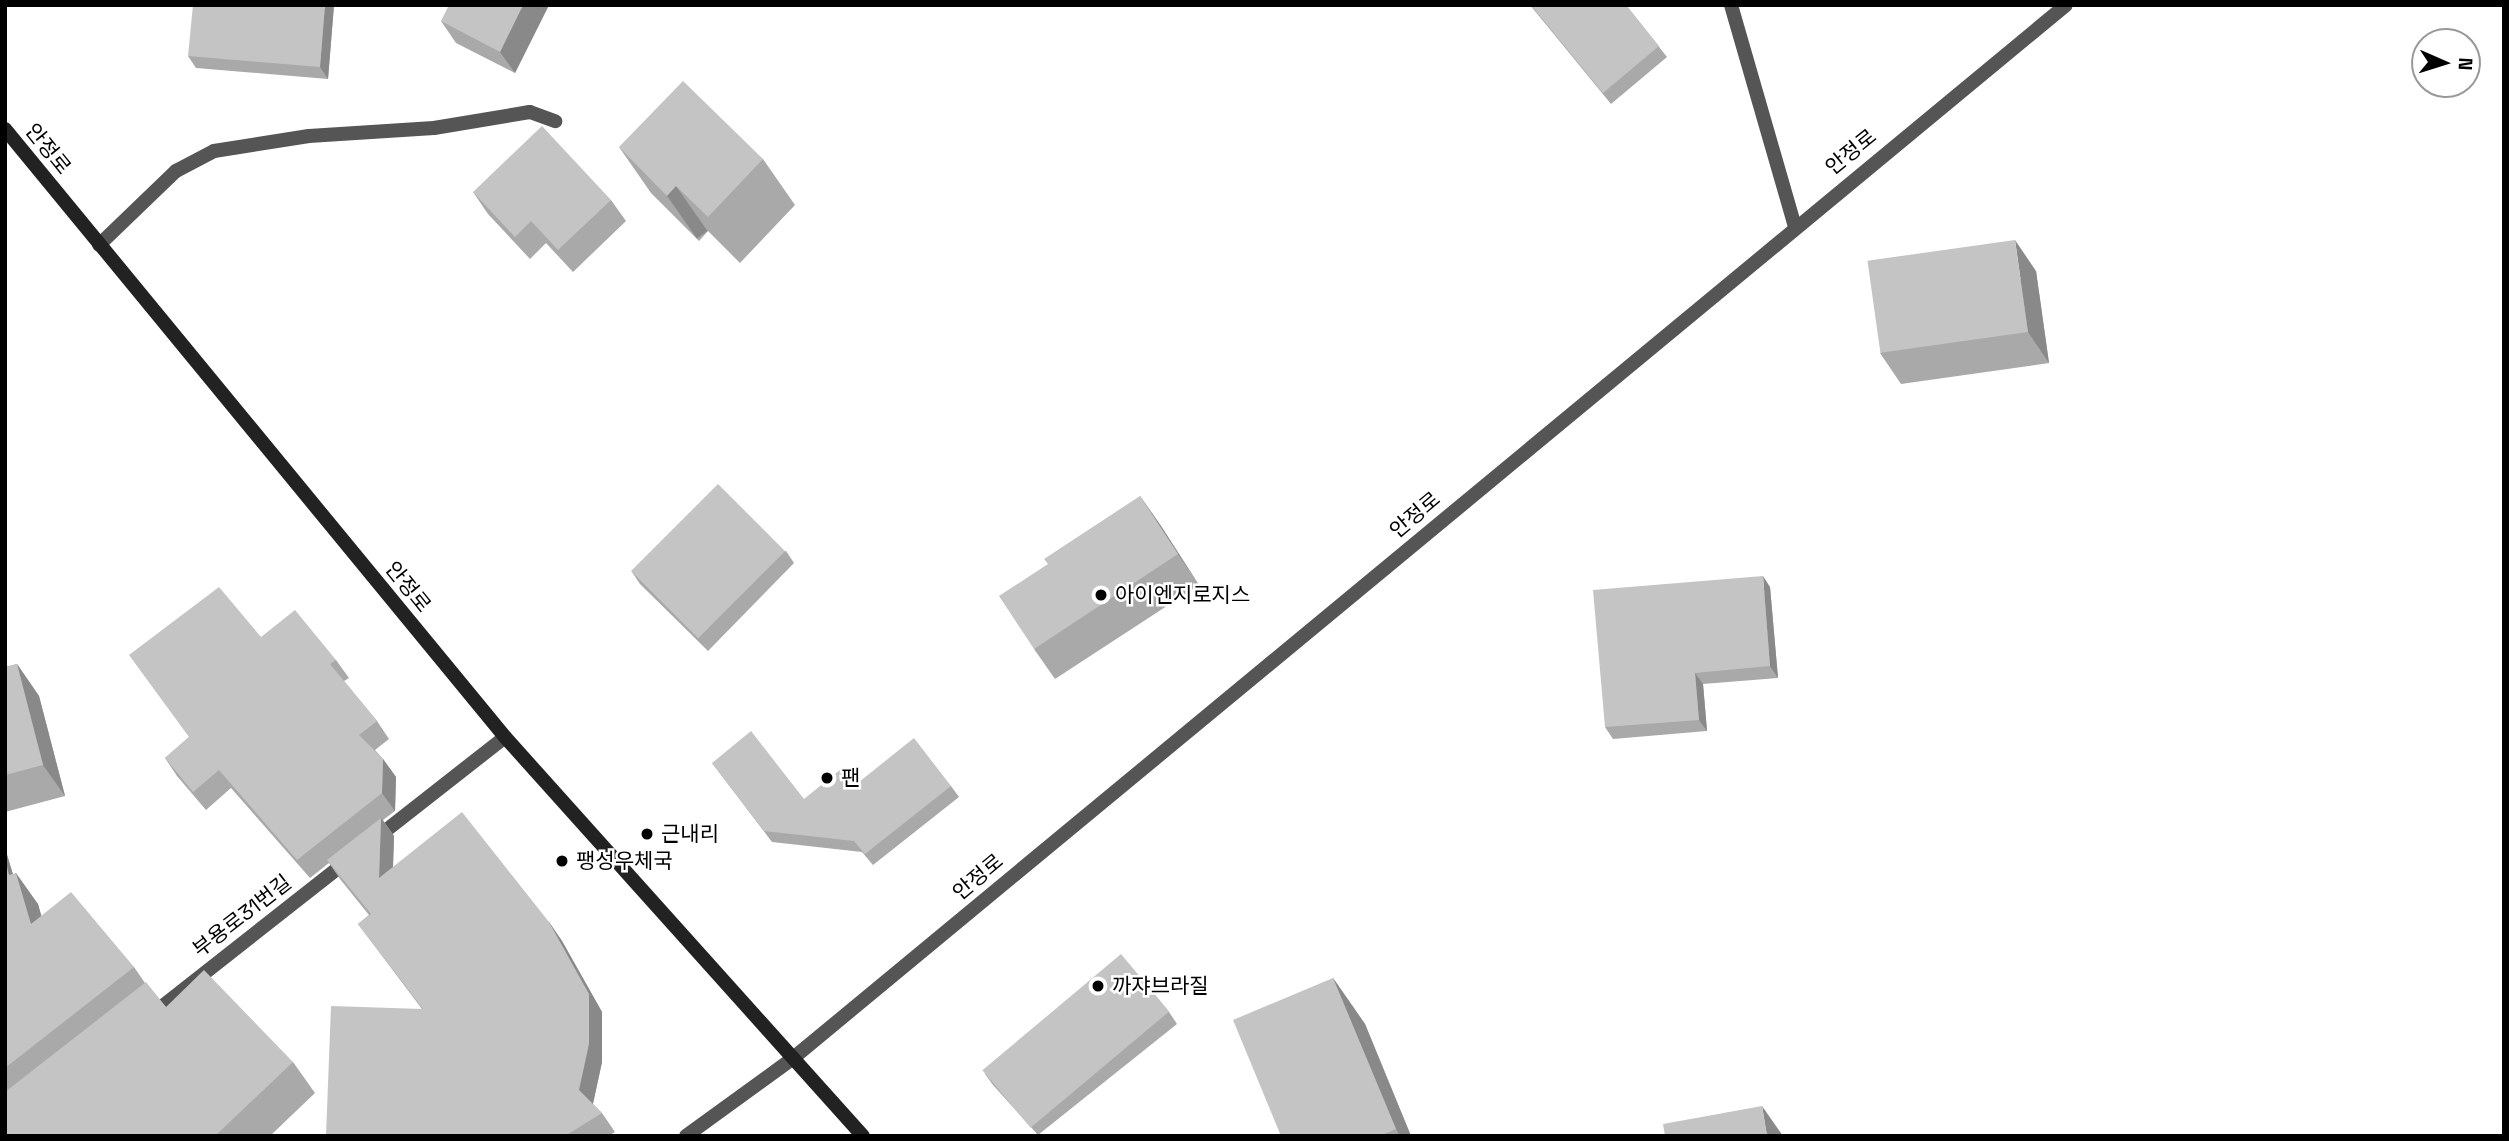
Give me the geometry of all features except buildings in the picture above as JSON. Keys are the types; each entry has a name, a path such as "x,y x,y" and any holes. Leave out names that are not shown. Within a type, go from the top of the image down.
{"main road":[{"name":"안정로","path":"5,130 505,737 863,1136"}],"street":[{"path":"1731,5 1795,227"},
{"name":"안정로","path":"792,1059 2066,5"},
{"path":"99,245 176,171 214,151 309,136 433,128 530,113 555,121"},
{"name":"부용로31번길","path":"136,1027 505,737"},
{"path":"686,1136 792,1059"}],"place":[{"name":"아이엔지로지스","path":"1101,595"},
{"name":"팬","path":"827,778"},
{"name":"근내리","path":"647,834"},
{"name":"팽성우체국","path":"562,861"},
{"name":"까쟈브라질","path":"1098,986"}]}
